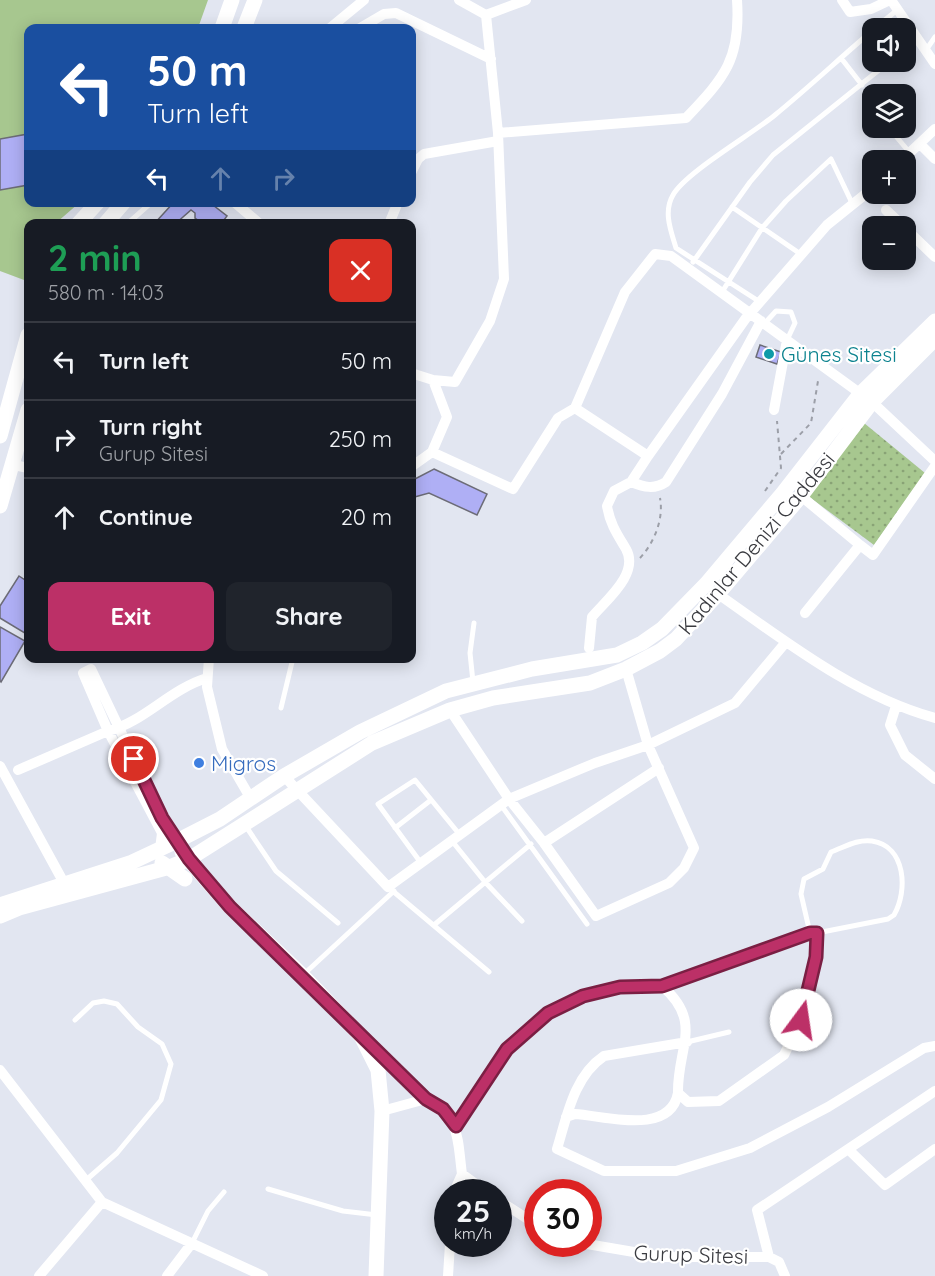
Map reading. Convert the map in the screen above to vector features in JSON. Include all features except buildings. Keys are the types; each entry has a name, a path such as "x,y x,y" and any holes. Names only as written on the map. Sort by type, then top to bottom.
{"main road":[{"path":"223,24 232,0"},
{"path":"245,24 255,0"},
{"path":"83,219 93,207"},
{"path":"866,398 935,321"},
{"path":"866,398 935,339"},
{"path":"0,436 24,349"},
{"name":"Kadınlar Denizi Caddesi","path":"137,876 189,859 296,789 372,743 450,710 493,698 590,683 644,661 676,639 718,594 801,495 866,398"},
{"name":"Kadınlar Denizi Caddesi","path":"0,905 130,863 177,841 360,732 446,691 473,682 532,669 617,656 662,629 706,584 866,398"},
{"path":"2,497 14,465 24,426"},
{"path":"177,841 189,859 230,907 303,976 360,1036 378,1070 382,1111 376,1276"},
{"path":"189,859 172,848 160,849 158,856 162,863 184,879 230,907"},
{"path":"0,916 99,885 137,876 159,875 184,879"}],"street":[{"path":"335,24 364,0"},
{"path":"459,0 486,15 526,0"},
{"path":"416,163 424,154 498,137 686,118 719,83 736,47 739,28 737,0"},
{"path":"842,0 850,12 871,9 890,0 901,18"},
{"path":"367,24 384,14 396,13 491,59"},
{"path":"416,375 433,380 455,381 490,321 504,279 498,137 486,15"},
{"path":"916,40 935,64"},
{"path":"914,150 935,129"},
{"path":"920,144 935,159"},
{"path":"590,648 592,616 614,595 627,570 627,551 616,537 607,506 614,491 631,482 725,346 761,303 827,225 862,197"},
{"path":"240,207 254,219"},
{"path":"886,210 892,216"},
{"path":"916,239 935,257"},
{"path":"432,452 513,489 558,418 575,408 625,292 655,254 671,256 691,265 722,292 866,398 935,463 873,555 801,495"},
{"path":"631,482 644,487 658,488 666,483 763,322"},
{"path":"774,410 787,340"},
{"path":"416,463 432,452 447,417 433,380"},
{"path":"575,408 648,456"},
{"path":"805,613 860,545"},
{"path":"718,594 786,642 896,706 935,718"},
{"path":"284,776 391,889 421,863 505,802 596,763 648,745 735,703 786,642"},
{"path":"208,663 207,687 222,749 251,799"},
{"path":"160,849 162,833 108,731 83,673 91,669 162,818 177,841"},
{"path":"450,710 505,802 544,843 596,916 669,883 684,868 694,848 648,745 626,669"},
{"path":"18,770 108,731 121,728 186,684 207,678"},
{"path":"896,706 890,725 905,755 935,779"},
{"path":"0,766 64,883"},
{"path":"544,843 659,768"},
{"path":"456,1126 507,1049 548,1013 583,996 620,987 662,986 814,933 816,957 801,1020 784,1055 719,1101 688,1102 678,1093"},
{"path":"566,1117 575,1114 634,1121 660,1118 676,1102 678,1074 687,1042 685,1021 676,999 662,986"},
{"path":"360,1036 426,1099 443,1109 456,1126 462,1174 460,1179"},
{"path":"687,1042 603,1056 593,1063 575,1091 557,1149 604,1171 676,1171 750,1148 828,1107 924,1048 935,1046"},
{"path":"0,1070 102,1202 261,1276"},
{"path":"769,1257 758,1210 935,1091"},
{"path":"382,1111 426,1099"},
{"path":"849,1150 885,1185 935,1149"},
{"path":"462,1174 469,1179"},
{"path":"39,1276 102,1202"},
{"path":"167,1276 192,1244"},
{"name":"Gurup Sitesi","path":"602,1248 663,1257 769,1257 779,1262 781,1275"},
{"path":"448,1276 449,1257"}],"lane":[{"path":"887,18 896,11"},
{"path":"925,52 935,37"},
{"path":"761,303 728,282 691,265 675,249 668,213 674,192 774,116 862,40"},
{"path":"691,265 773,155 862,85 841,58"},
{"path":"863,84 877,72"},
{"path":"722,292 762,228 786,201 831,159 853,205"},
{"path":"133,219 146,207"},
{"path":"732,207 802,255"},
{"path":"763,322 776,311 790,312 795,323 787,340"},
{"path":"473,682 470,653 474,623"},
{"path":"281,708 292,663"},
{"path":"421,863 378,804 415,780 431,800 485,882 522,921"},
{"path":"395,828 431,800"},
{"path":"505,802 531,844 587,924"},
{"path":"243,823 276,871 338,923"},
{"path":"859,841 873,841 890,850 899,862 903,878 894,915 888,919 814,933 801,894 804,879 823,869 831,852 859,841"},
{"path":"434,925 531,844"},
{"path":"303,976 391,889 489,972"},
{"path":"75,1020 93,1003 104,1001 117,1004 138,1027 162,1044 171,1064 161,1100 117,1153 86,1181"},
{"path":"687,1042 729,1032"},
{"path":"268,1190 343,1211 378,1215"},
{"path":"192,1244 208,1211 224,1191"}],"path":[{"path":"781,454 811,423 818,381"},
{"path":"759,499 781,468 774,410"},
{"path":"627,570 649,548 657,533 661,503 658,488"}],"green space":[{"path":"0,0 208,0 199,24 24,24 24,207 74,207 61,219 24,219 24,280 0,271"},
{"path":"864,423 925,473 874,545 808,496"}],"place":[{"name":"Günes Sitesi","path":"769,354"},
{"name":"Migros","path":"199,763"}],"route":[{"path":"134,759 162,818 189,859 230,907 426,1099 443,1109 456,1126 507,1049 548,1013 583,996 620,987 662,986 810,933 817,933 816,957 801,1020"}]}
